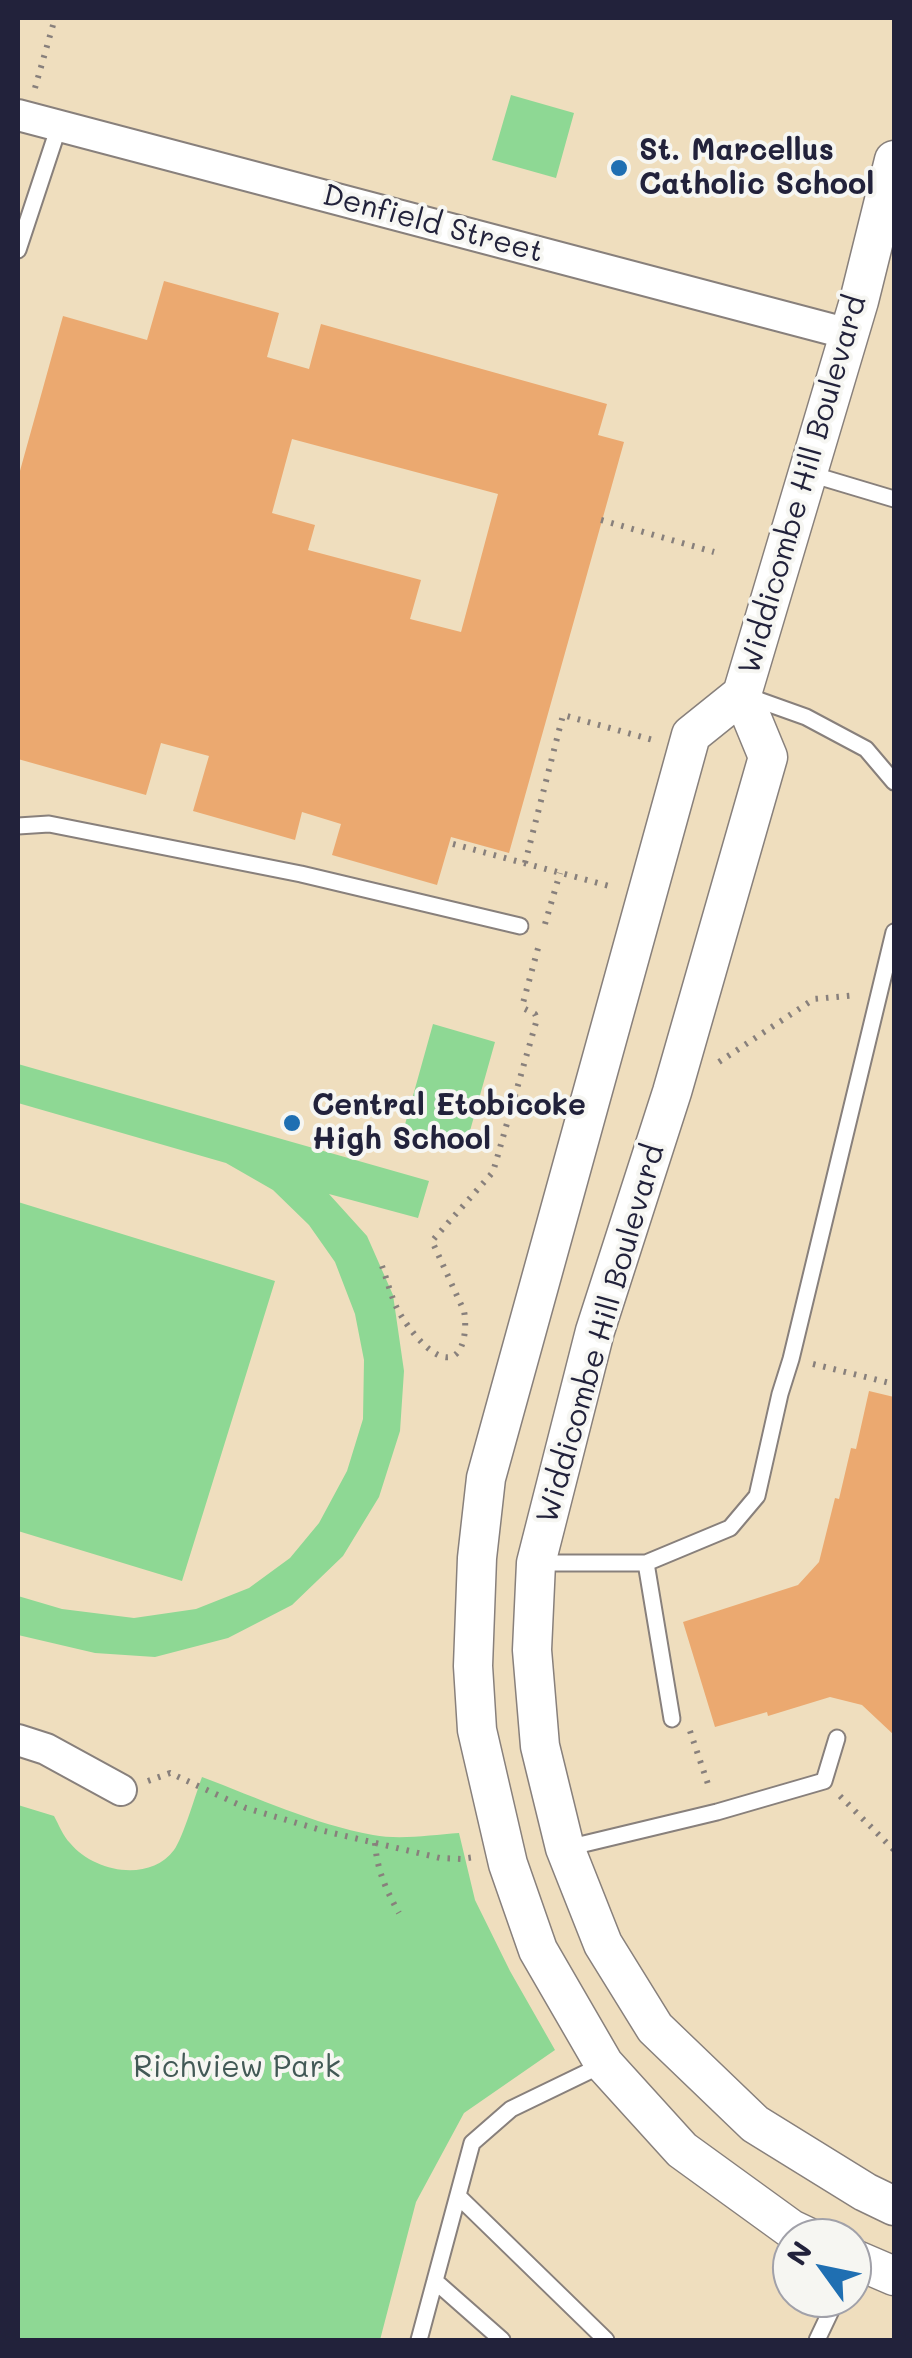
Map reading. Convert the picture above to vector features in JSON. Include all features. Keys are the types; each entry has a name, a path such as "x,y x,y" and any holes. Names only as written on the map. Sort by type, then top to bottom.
{"street":[{"name":"Denfield Street","path":"22,116 849,334"},
{"name":"Widdicombe Hill Boulevard","path":"776,2218 682,2150 604,2064 538,1950 507,1858 477,1730 473,1666 478,1558 486,1478 691,734 742,694 849,334 894,160"},
{"name":"Widdicombe Hill Boulevard","path":"742,694 768,757 672,1092 595,1331 536,1563 532,1650 540,1746 565,1848 603,1944 654,2028 755,2124 894,2206"},
{"path":"478,1558 536,1563"},
{"path":"18,1740 46,1749 121,1790"},
{"path":"507,1858 565,1848"},
{"path":"604,2064 654,2028"}],"lane":[{"path":"18,250 59,126"},
{"path":"807,473 894,499"},
{"path":"742,694 806,716 866,749 894,782"},
{"path":"18,826 49,824 282,870 520,926"},
{"path":"536,1563 646,1564 730,1528 757,1496 894,932"},
{"path":"646,1564 672,1719"},
{"path":"565,1848 824,1782 836,1738"},
{"path":"419,2340 472,2143 511,2108 604,2064"},
{"path":"458,2196 606,2340"},
{"path":"434,2282 502,2340"}],"path":[{"path":"22,116 55,18"},
{"path":"602,520 714,552"},
{"path":"525,863 563,715 653,740"},
{"path":"453,844 613,887"},
{"path":"382,1266 403,1320 429,1350 446,1357 455,1354 464,1338 464,1311 432,1241 493,1172 537,1019 523,1003 560,872"},
{"path":"672,1092 814,999 880,992"},
{"path":"791,1359 894,1384"},
{"path":"690,1729 718,1812"},
{"path":"121,1790 170,1773 246,1808 324,1831 450,1859 507,1858"},
{"path":"824,1782 894,1850"},
{"path":"376,1843 383,1883 399,1913"}],"green space":[{"path":"511,95 574,113 556,178 492,160"},
{"path":"433,1024 495,1042 466,1145 404,1128"},
{"path":"18,1064 429,1181 418,1218 329,1194 367,1236 393,1295 404,1371 400,1431 379,1497 343,1556 292,1605 228,1638 155,1657 95,1653 18,1635 18,1596 62,1609 134,1618 196,1609 249,1588 290,1558 319,1523 347,1471 363,1419 364,1360 355,1314 335,1262 309,1225 273,1190 226,1163 18,1103"},
{"path":"18,1202 275,1281 182,1581 18,1531"},
{"name":"Richview Park","path":"202,1777 286,1810 373,1835 459,1833 475,1900 555,2050 464,2113 416,2202 380,2340 18,2340 18,1805 54,1816 68,1840 93,1861 107,1867 136,1870 151,1867 174,1850"}],"building":[{"path":"164,281 279,313 267,357 309,369 321,324 607,404 598,435 624,442 509,853 451,837 437,885 332,855 341,824 302,812 295,840 193,811 209,756 161,743 146,795 18,759 18,478 63,316 147,340","holes":["292,439 498,494 461,632 410,619 421,580 308,550 315,525 272,513"]},
{"path":"869,1391 894,1397 894,1735 862,1705 830,1697 715,1727 683,1622 798,1585 819,1562 851,1448 856,1449"}],"place":[{"name":"St. Marcellus Catholic School","path":"619,168"},
{"name":"Central Etobicoke High School","path":"292,1123"}]}
